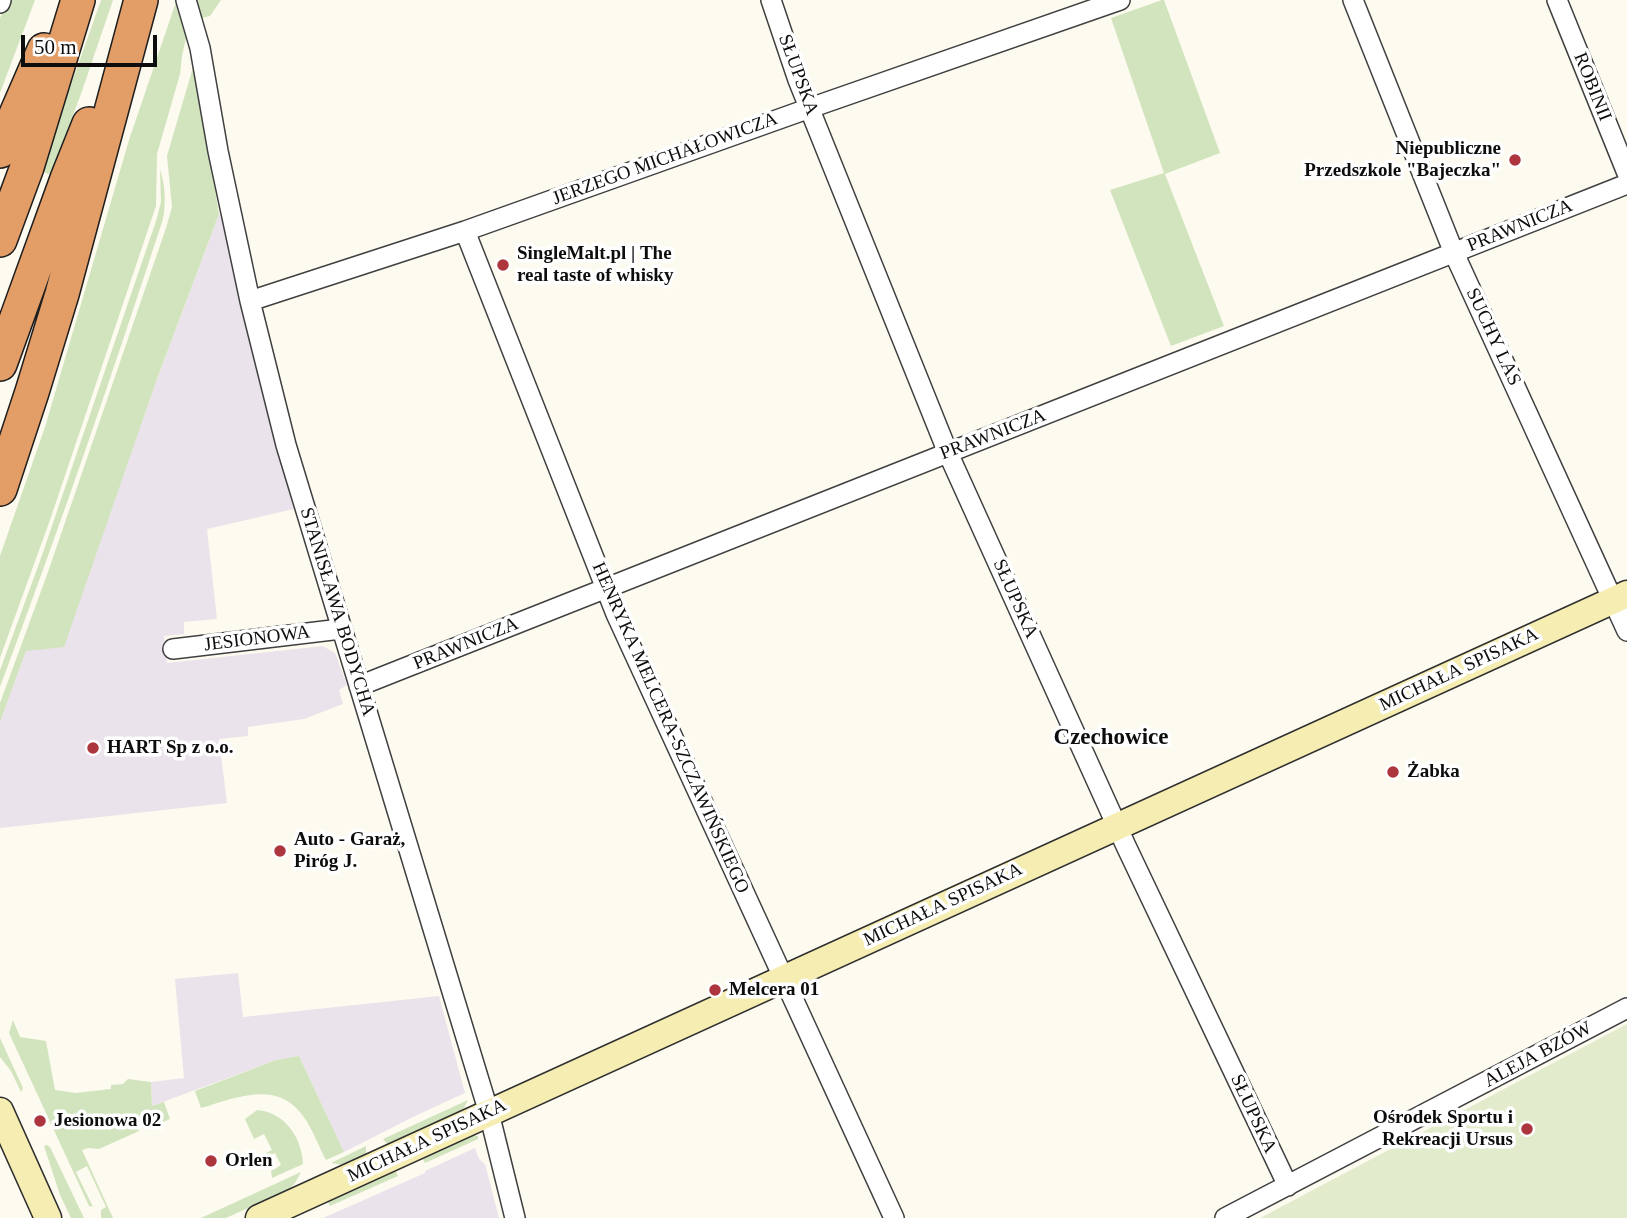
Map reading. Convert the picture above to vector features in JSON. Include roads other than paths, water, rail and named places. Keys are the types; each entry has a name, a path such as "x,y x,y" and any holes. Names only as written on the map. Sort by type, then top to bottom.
{"highway":[{"path":"0,151 66,0"},
{"path":"0,240 27,167 78,0"},
{"path":"0,364 66,179 140,0"},
{"path":"0,489 62,294 140,0"}],"street":[{"name":"STANISŁAWA BODYCHA","path":"186,0 200,48 218,151 250,301 286,445 489,1113 515,1218"},
{"name":"SŁUPSKA","path":"771,0 798,80 948,453 1117,826 1288,1186"},
{"name":"JERZEGO MICHAŁOWICZA","path":"250,301 466,231 1120,0"},
{"name":"SUCHY LAS","path":"1353,0 1454,253 1620,597 1627,631"},
{"name":"ROBINII","path":"1557,0 1627,173"},
{"name":"PRAWNICZA","path":"359,686 1627,184"},
{"name":"HENRYKA MELCERA-SZCZAWIŃSKIEGO","path":"466,231 605,588 894,1218"},
{"name":"MICHAŁA SPISAKA","path":"259,1218 1620,597"},
{"name":"JESIONOWA","path":"173,649 341,629"},
{"name":"ALEJA BZÓW","path":"1225,1218 1627,1008"},
{"path":"0,1111 48,1218"}],"place":[{"name":"Niepubliczne Przedszkole \"Bajeczka\"","path":"1515,160"},
{"name":"SingleMalt.pl | The real taste of whisky","path":"503,265"},
{"name":"HART Sp z o.o.","path":"93,748"},
{"name":"Żabka","path":"1393,772"},
{"name":"Auto - Garaż, Piróg J.","path":"280,851"},
{"name":"Melcera 01","path":"715,990"},
{"name":"Jesionowa 02","path":"40,1121"},
{"name":"Ośrodek Sportu i Rekreacji Ursus","path":"1527,1129"},
{"name":"Orlen","path":"211,1161"}],"district":[{"name":"Czechowice","path":"1111,738"}]}
